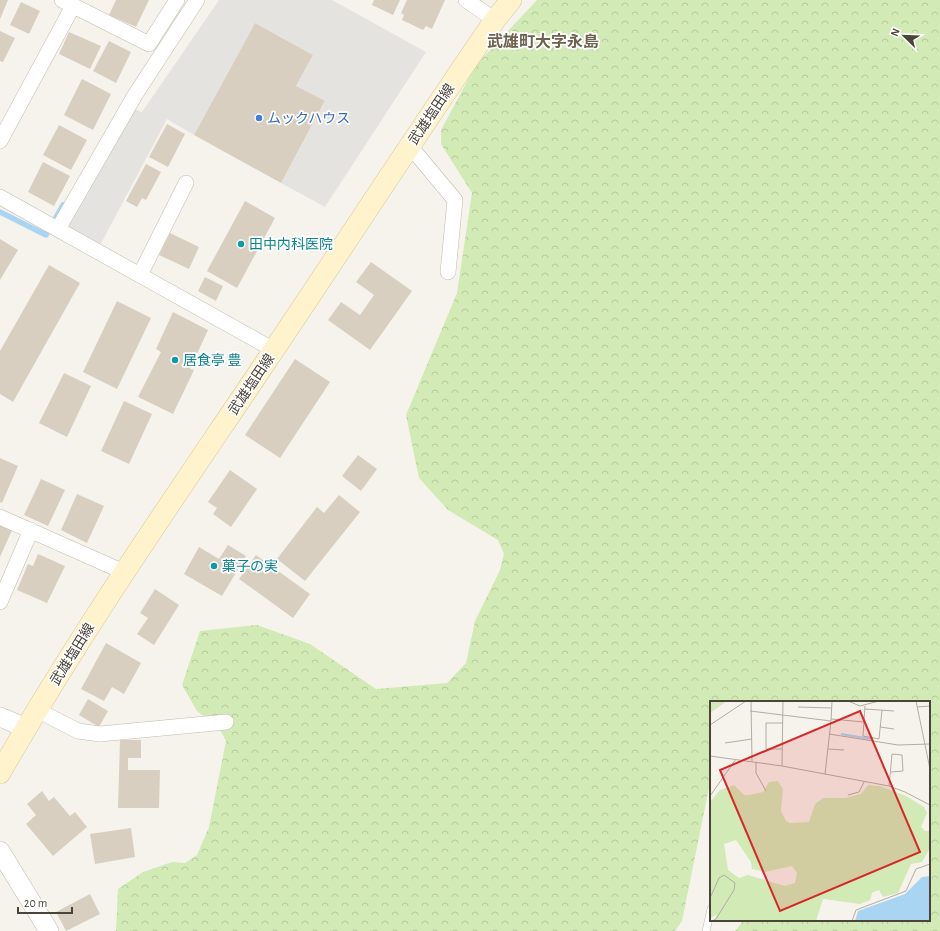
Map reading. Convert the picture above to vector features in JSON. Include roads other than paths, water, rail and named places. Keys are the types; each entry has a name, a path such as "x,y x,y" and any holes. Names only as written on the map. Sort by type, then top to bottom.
{"main road":[{"name":"武雄塩田線","path":"0,773 37,710 124,572 274,350 409,146 511,0"}],"street":[{"path":"0,141 68,3 149,44 177,0"},
{"path":"58,230 135,95 197,0"},
{"path":"466,0 496,20"},
{"path":"409,146 455,200 448,272"},
{"path":"140,275 186,184"},
{"path":"0,197 274,350"},
{"path":"0,517 124,572"},
{"path":"0,602 31,530"},
{"path":"37,710 78,731 100,734 226,722"},
{"path":"0,717 26,728"},
{"path":"0,851 49,931"}],"lane":[{"path":"706,931 710,913"}],"waterway":[{"path":"0,212 46,235 63,205"}],"place":[{"name":"ムックハウス","path":"259,118"},
{"name":"田中内科医院","path":"241,244"},
{"name":"居食亭 豊","path":"175,360"},
{"name":"菓子の実","path":"214,566"}],"district":[{"name":"武雄町大字永島","path":"543,41"}]}
